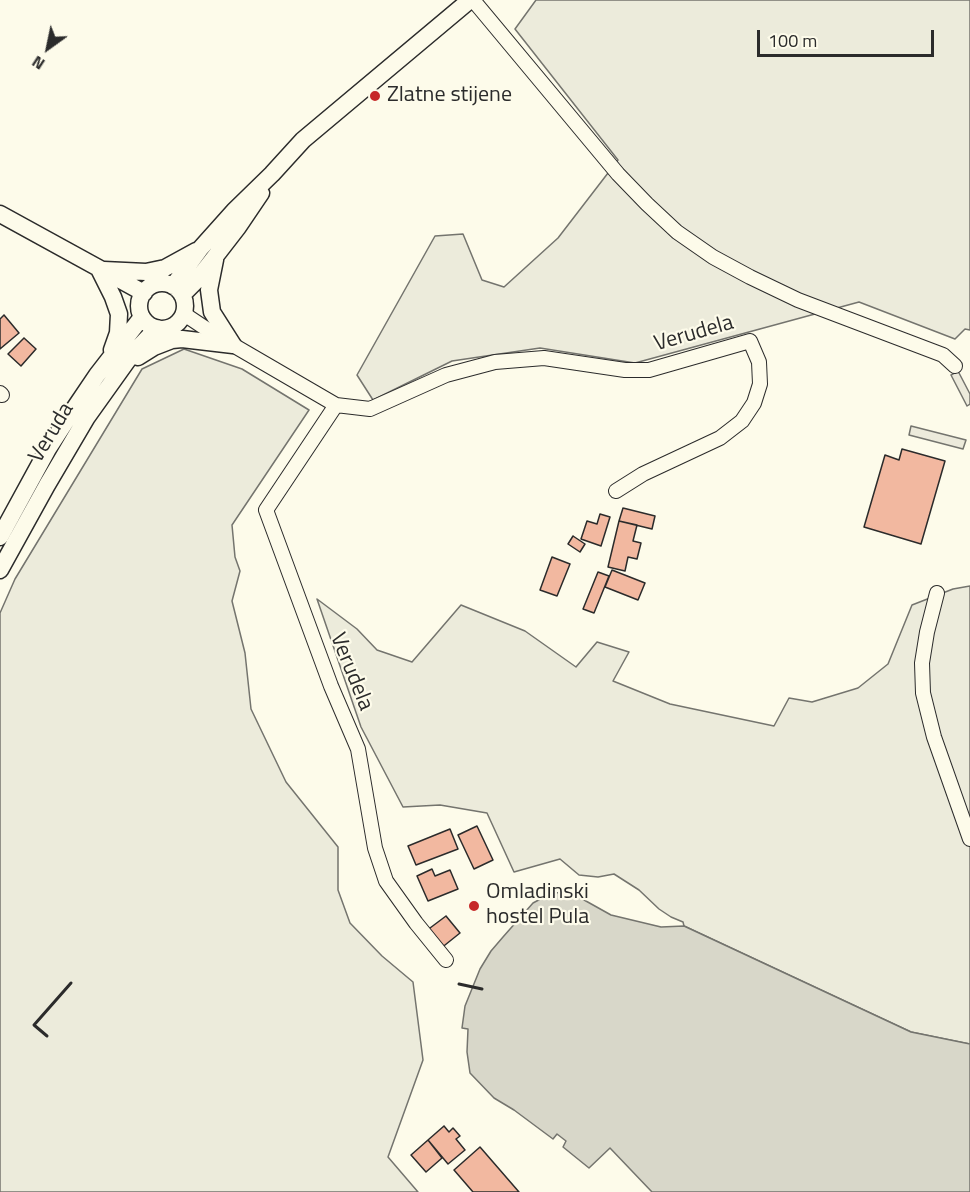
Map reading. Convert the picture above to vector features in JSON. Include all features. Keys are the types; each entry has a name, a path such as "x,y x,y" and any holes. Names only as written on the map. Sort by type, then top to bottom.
{"main road":[{"path":"177,290 200,249 303,140 472,0"},
{"path":"177,290 216,255 244,219 272,174"},
{"path":"0,214 144,293"},
{"path":"99,269 146,272 165,268 200,249"},
{"path":"216,255 209,290 212,312 233,345"},
{"path":"99,269 119,314 117,333 109,359"},
{"path":"160,284 177,290 185,308 181,320 170,328 151,326 142,317 140,305 144,293 153,285 160,284"},
{"name":"Veruda","path":"0,537 48,449 81,398 142,317"},
{"name":"Veruda","path":"0,570 87,417 132,354 157,328"},
{"path":"116,375 154,346 172,340 182,339 233,345"}],"street":[{"path":"472,0 618,174 677,232 713,257 750,278 798,300 943,355 955,366"},
{"name":"Verudela","path":"184,314 336,405 370,409 446,375 495,363 544,358 625,370 649,370 750,341 759,362 760,384 754,403 742,421 720,438 643,474 616,491"},
{"name":"Verudela","path":"336,405 266,510 331,686 358,748 375,848 386,881 446,960"},
{"path":"937,593 922,663 923,693 934,737 970,839"}],"shaded area":[{"path":"536,0 970,0 970,330 965,329 955,339 859,302 635,363 540,348 452,361 373,400 357,375 435,236 463,234 482,280 504,287 558,238 618,160 515,29"},
{"path":"184,349 242,369 309,410 232,525 235,557 240,571 232,601 245,653 251,709 286,782 338,847 338,890 350,923 382,956 413,982 423,1060 388,1157 418,1192 0,1192 0,613 15,579 142,369"},
{"path":"958,371 970,394 970,404 967,406 951,375"},
{"path":"911,426 966,440 963,449 909,435"},
{"path":"970,586 970,1044 911,1032 684,926 683,922 659,909 639,890 614,874 598,877 579,875 560,859 514,872 487,813 440,805 403,807 361,727 317,599 357,629 377,650 412,662 461,605 525,631 576,667 597,642 629,652 613,681 670,704 774,726 789,698 812,702 858,688 888,664 912,605 953,589"},
{"path":"568,891 611,915 661,927 684,926 911,1032 970,1044 970,1192 652,1192 610,1148 589,1168 563,1147 566,1141 557,1134 553,1139 494,1098 470,1073 467,1052 468,1029 462,1028 465,1006 480,969 491,951 533,903 550,894"}],"building":[{"path":"4,315 19,333 0,349 0,319"},
{"path":"24,338 36,349 21,366 8,354"},
{"path":"902,449 945,461 921,544 864,527 885,455 899,460"},
{"path":"623,508 655,516 652,529 619,521"},
{"path":"600,514 610,517 601,546 581,539 587,521 597,524"},
{"path":"619,521 637,525 633,541 641,543 637,559 628,557 625,571 608,567"},
{"path":"573,536 585,544 580,552 568,544"},
{"path":"552,557 570,564 557,596 540,590"},
{"path":"612,570 645,583 638,600 605,587"},
{"path":"598,572 609,576 594,613 583,609"},
{"path":"477,826 493,860 474,869 458,835"},
{"path":"450,829 458,849 416,865 408,846"},
{"path":"432,869 435,876 450,870 458,889 428,901 417,876"},
{"path":"446,916 460,933 440,949 426,931"},
{"path":"444,1126 449,1132 453,1128 460,1136 456,1139 465,1150 448,1164 428,1140"},
{"path":"428,1140 442,1158 426,1172 411,1155"},
{"path":"480,1147 519,1192 473,1192 454,1170"}],"wall":[{"path":"47,1036 34,1025 71,983"},
{"path":"459,984 482,989"}],"place":[{"name":"Zlatne stijene","path":"375,96"},
{"name":"Omladinski hostel Pula","path":"474,906"}]}
